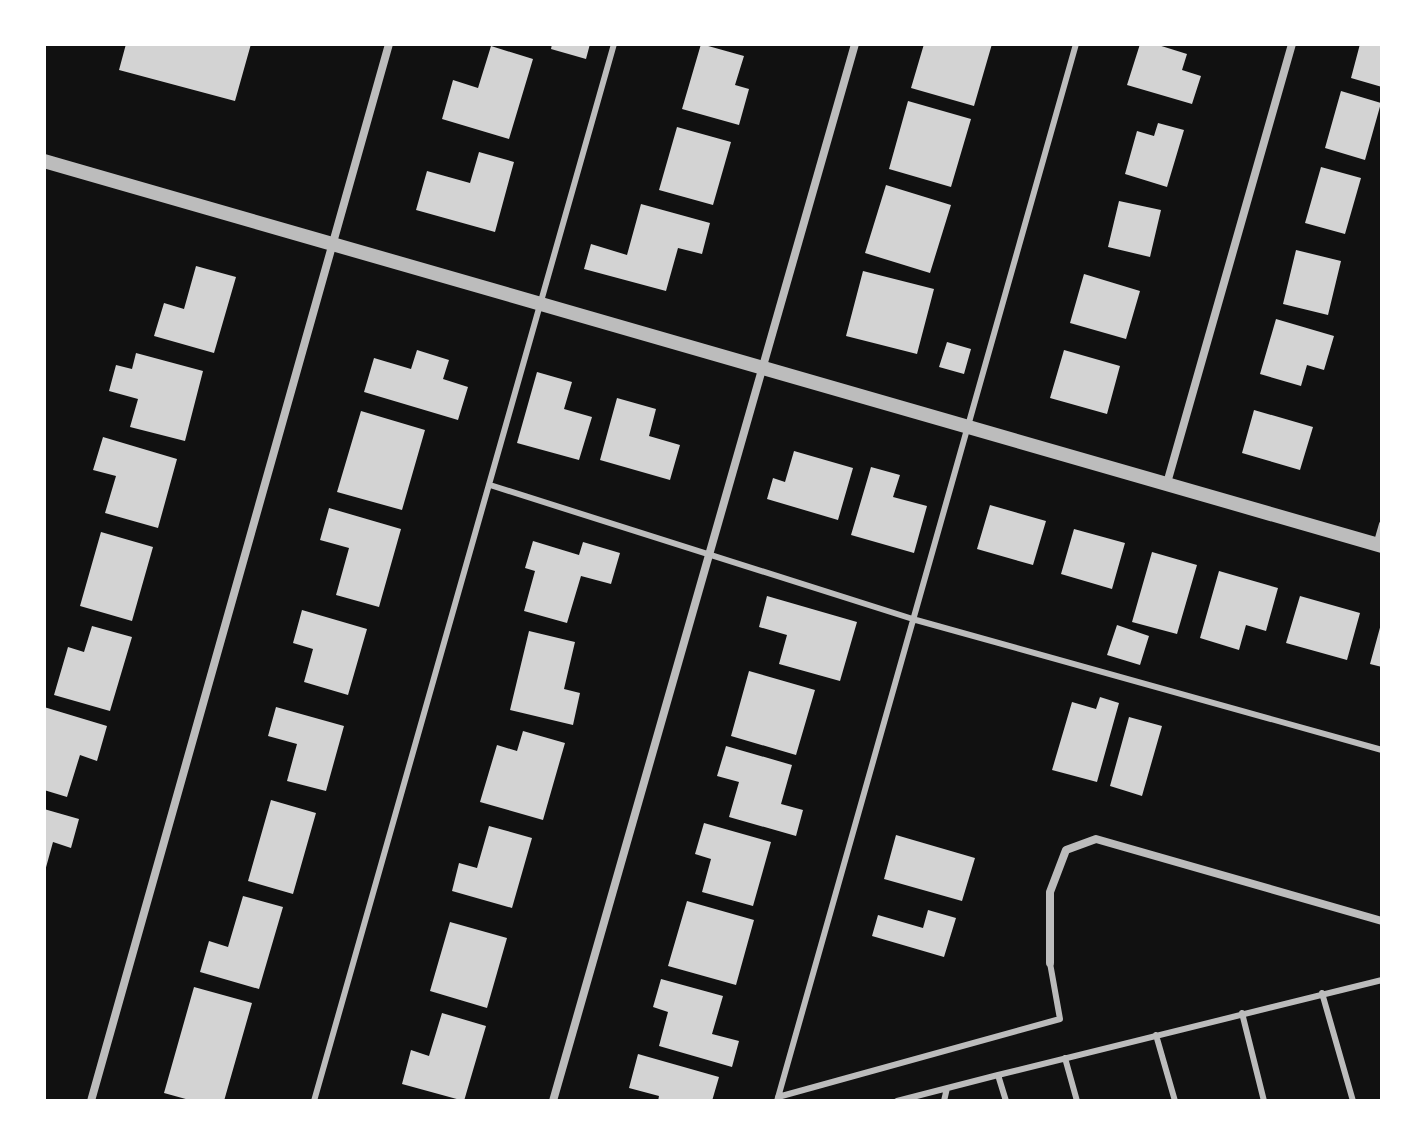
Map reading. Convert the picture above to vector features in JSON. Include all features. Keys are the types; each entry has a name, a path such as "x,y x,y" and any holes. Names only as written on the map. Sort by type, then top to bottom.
{"street":[{"path":"91,1101 389,44"},
{"path":"553,1101 855,44"},
{"path":"1167,483 1292,44"},
{"path":"44,161 1379,545"},
{"path":"1050,963 1050,892 1066,850 1096,839 1382,921"}],"lane":[{"path":"314,1101 614,44"},
{"path":"777,1099 916,620 967,426 1076,44"},
{"path":"490,485 710,552 916,620 1382,750"},
{"path":"1379,545 1382,524"},
{"path":"777,1099 1060,1019 1050,963"},
{"path":"897,1101 1382,980"},
{"path":"1322,993 1353,1101"},
{"path":"1242,1013 1264,1101"},
{"path":"1156,1035 1175,1101"},
{"path":"1065,1058 1077,1101"},
{"path":"998,1075 1006,1101"},
{"path":"944,1101 947,1088"}],"building":[{"path":"126,44 251,44 235,101 119,70"},
{"path":"552,44 590,44 586,59 551,49"},
{"path":"701,44 744,56 735,85 749,89 739,125 682,109"},
{"path":"924,44 992,44 974,106 911,88"},
{"path":"1140,44 1155,44 1187,54 1182,70 1201,76 1192,104 1127,85"},
{"path":"1360,44 1382,44 1382,87 1351,78"},
{"path":"491,46 533,59 509,139 442,119 453,80 478,88"},
{"path":"1341,91 1381,103 1365,160 1325,148"},
{"path":"908,101 971,119 951,187 889,169"},
{"path":"1158,123 1184,130 1167,187 1125,174 1137,131 1154,136"},
{"path":"677,127 731,142 713,205 659,190"},
{"path":"479,152 514,162 495,232 416,210 427,171 470,183"},
{"path":"1321,167 1361,178 1345,234 1305,223"},
{"path":"886,185 951,205 930,273 865,253"},
{"path":"1119,201 1161,210 1150,257 1108,247"},
{"path":"641,204 710,223 702,254 678,248 666,291 584,269 591,244 627,255"},
{"path":"1296,250 1341,261 1328,315 1283,304"},
{"path":"196,266 236,277 214,353 154,336 164,303 184,309"},
{"path":"863,271 934,289 917,354 846,336"},
{"path":"1084,274 1140,291 1126,339 1070,323"},
{"path":"1276,319 1334,336 1324,370 1307,365 1301,386 1260,374"},
{"path":"947,342 971,349 964,374 939,367"},
{"path":"417,350 449,360 443,379 468,387 458,420 364,392 374,358 411,369"},
{"path":"1064,350 1120,366 1107,414 1050,398"},
{"path":"136,353 203,371 185,441 130,427 138,399 109,391 116,365 132,369"},
{"path":"537,372 572,382 564,409 592,417 579,460 517,443"},
{"path":"617,398 656,409 649,436 680,445 670,480 600,460"},
{"path":"1254,410 1313,427 1300,470 1242,453"},
{"path":"361,411 425,430 402,510 337,492"},
{"path":"103,437 177,459 158,528 105,513 116,476 93,470"},
{"path":"794,451 853,468 838,520 767,499 773,478 785,482"},
{"path":"871,467 900,475 893,497 927,506 914,553 851,535"},
{"path":"990,505 1046,521 1033,565 977,549"},
{"path":"329,508 401,529 379,607 336,595 349,548 320,540"},
{"path":"1074,529 1125,543 1112,589 1061,574"},
{"path":"101,532 153,547 132,621 80,606"},
{"path":"533,541 579,555 583,542 620,553 611,584 581,576 567,623 524,611 535,571 525,568"},
{"path":"1152,552 1197,565 1177,634 1132,622"},
{"path":"1219,571 1278,588 1266,631 1246,625 1239,650 1200,638"},
{"path":"767,596 857,622 840,681 779,664 787,635 759,627"},
{"path":"1300,596 1360,613 1347,660 1286,643"},
{"path":"302,610 367,629 348,695 304,682 313,649 293,643"},
{"path":"1117,625 1149,636 1140,665 1107,655"},
{"path":"1382,625 1382,667 1370,664"},
{"path":"92,626 132,637 110,711 54,695 68,647 84,652"},
{"path":"529,631 575,642 564,689 580,693 573,725 510,710"},
{"path":"749,671 815,690 796,755 731,736"},
{"path":"1100,697 1119,703 1097,782 1052,770 1072,702 1096,709"},
{"path":"44,707 107,726 97,761 80,755 67,797 44,790"},
{"path":"276,707 344,726 326,791 287,781 297,744 268,736"},
{"path":"1129,717 1162,726 1142,796 1110,786"},
{"path":"523,731 565,743 543,820 480,802 497,745 517,751"},
{"path":"726,746 792,765 781,804 803,810 796,836 729,817 739,782 717,776"},
{"path":"271,800 316,813 293,894 248,881"},
{"path":"44,809 79,819 71,848 53,842 45,871"},
{"path":"704,823 771,842 753,906 702,892 711,859 695,854"},
{"path":"489,826 532,838 512,908 452,891 459,863 477,868"},
{"path":"896,835 975,858 962,901 884,879"},
{"path":"243,896 283,907 259,989 200,972 209,941 228,947"},
{"path":"687,901 754,920 736,985 668,966"},
{"path":"928,910 956,918 944,957 872,936 878,915 923,928"},
{"path":"450,922 507,938 487,1008 430,991"},
{"path":"661,979 723,996 712,1034 739,1041 732,1067 659,1046 668,1012 653,1007"},
{"path":"194,987 252,1003 224,1101 193,1101 164,1093"},
{"path":"442,1013 486,1026 464,1101 402,1084 411,1050 429,1056"},
{"path":"638,1054 719,1077 712,1101 658,1101 659,1096 629,1088"}]}
